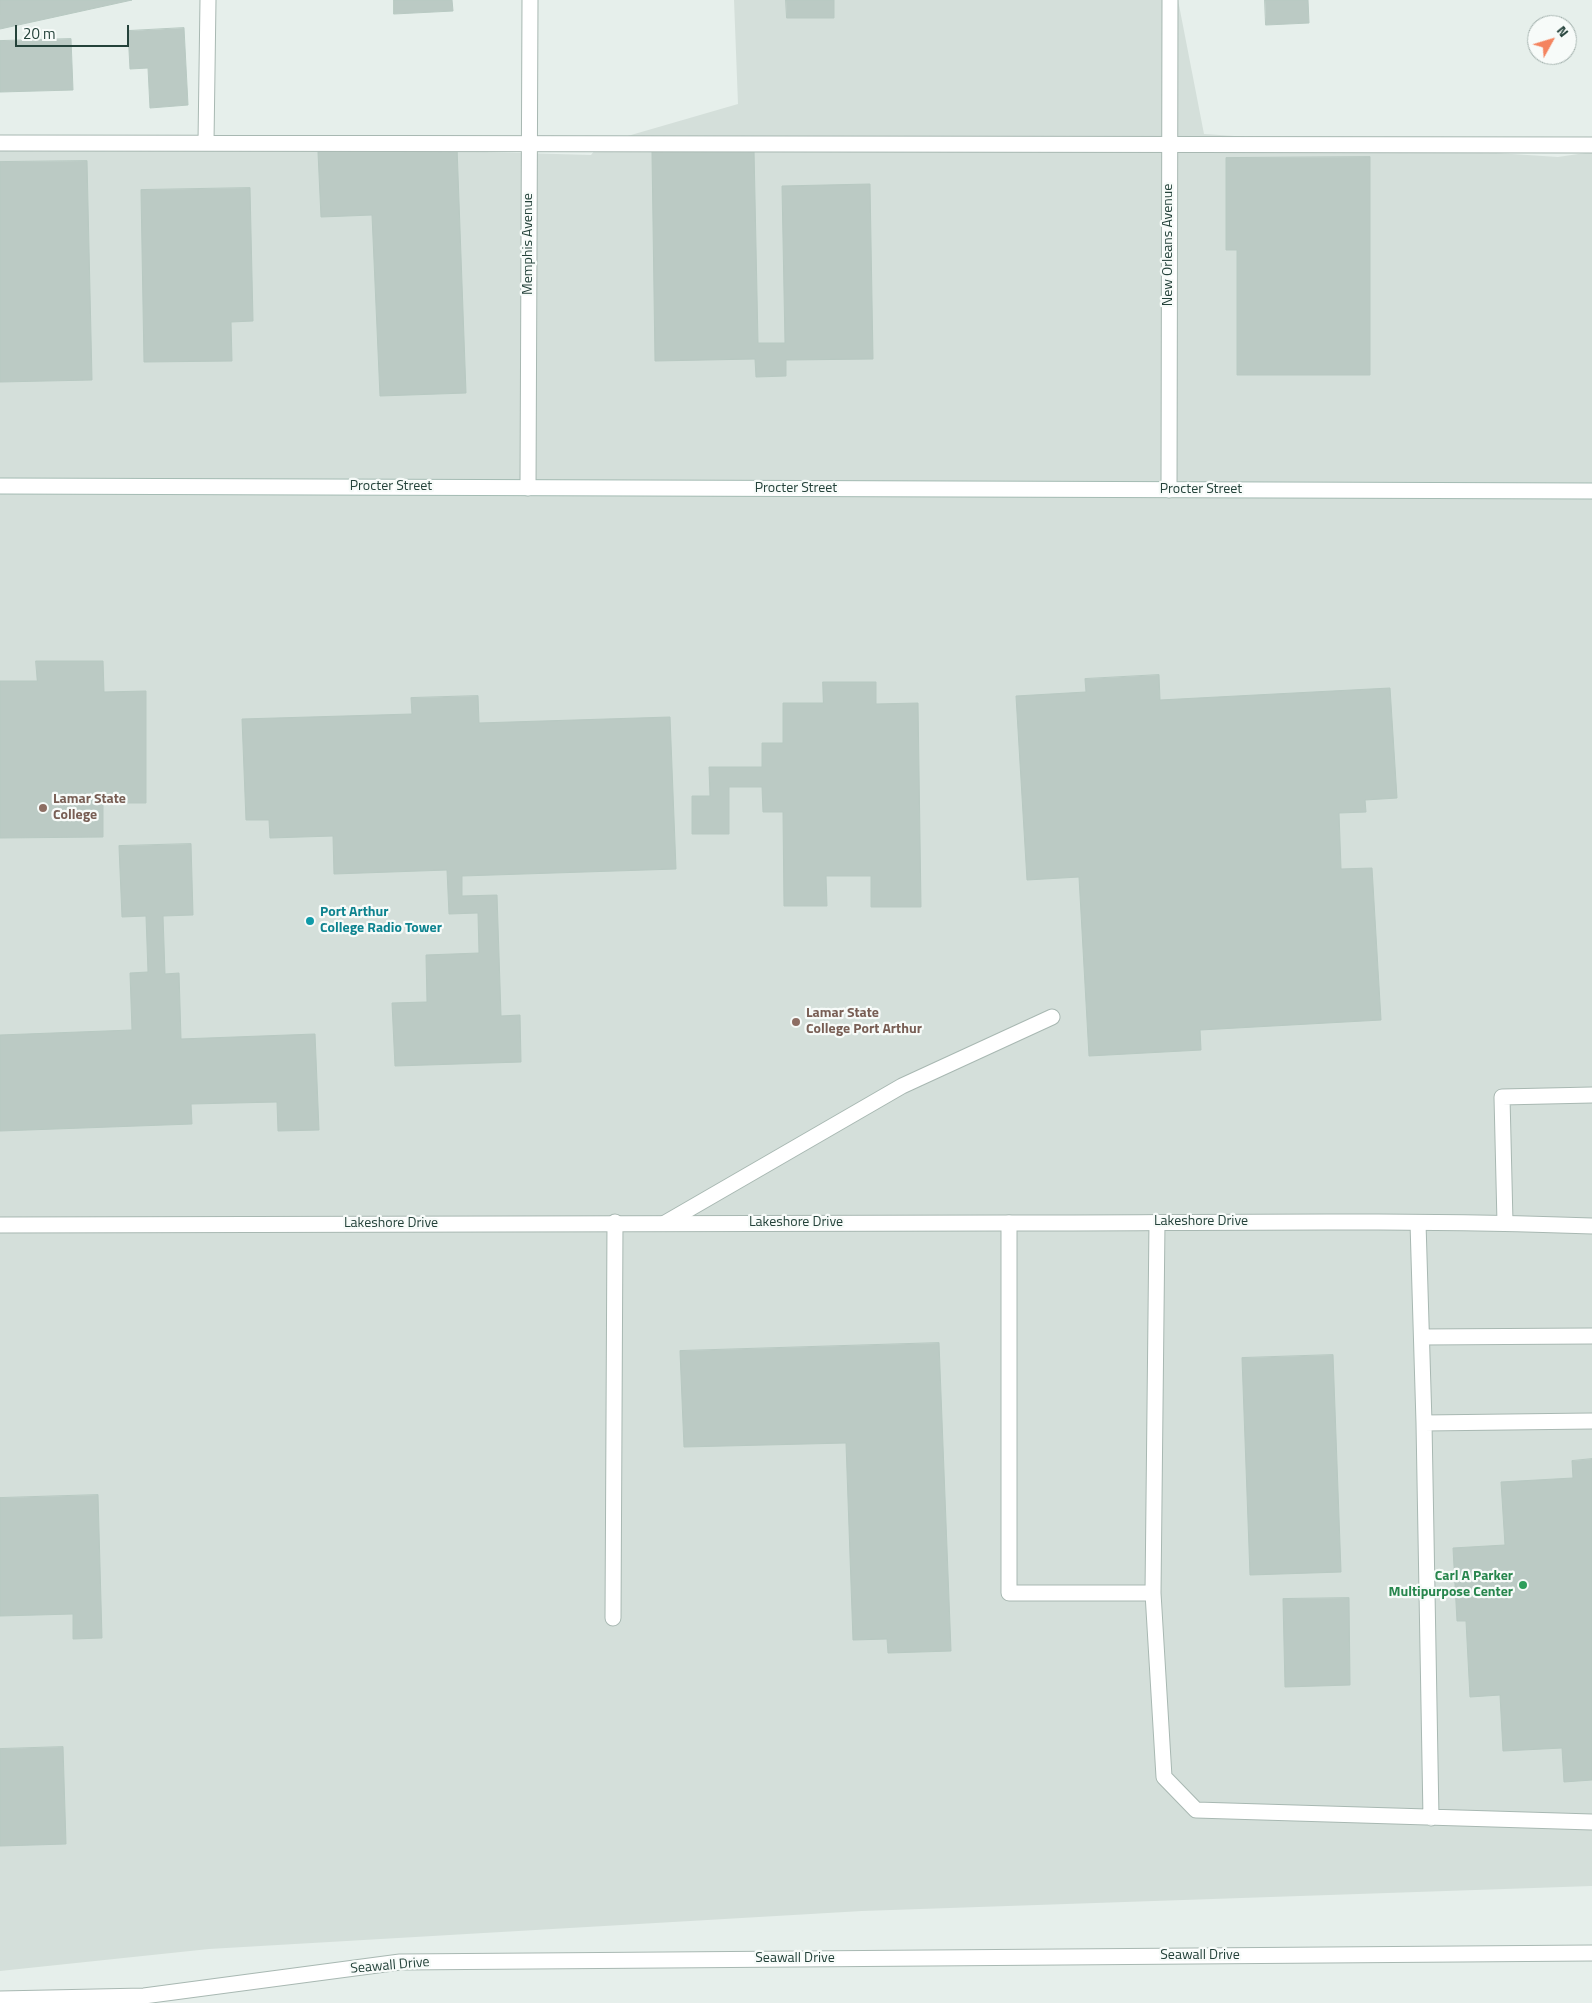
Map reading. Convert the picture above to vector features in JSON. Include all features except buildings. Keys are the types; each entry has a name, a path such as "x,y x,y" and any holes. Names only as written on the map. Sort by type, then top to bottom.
{"street":[{"path":"206,142 208,0"},
{"name":"Memphis Avenue","path":"528,488 530,0"},
{"name":"New Orleans Avenue","path":"1169,490 1170,0"},
{"path":"0,143 1592,145"},
{"name":"Procter Street","path":"0,486 1592,491"},
{"path":"665,1223 902,1086 1052,1017"},
{"path":"1505,1223 1502,1097 1592,1095"},
{"path":"613,1618 614,1222"},
{"path":"1157,1222 1154,1593 1164,1777 1196,1810 1592,1822"},
{"name":"Lakeshore Drive","path":"0,1225 1157,1222 1505,1223 1592,1226"},
{"path":"1009,1223 1009,1593 1154,1593"},
{"path":"1418,1223 1424,1423 1431,1818"},
{"path":"1422,1337 1592,1336"},
{"path":"1424,1423 1592,1422"},
{"name":"Seawall Drive","path":"0,1999 144,1996 400,1962 1592,1953"}],"shaded area":[{"name":"Lamar State College Port Arthur","path":"734,0 1178,0 1204,134 1558,157 1592,152 1592,1886 862,1911 209,1949 0,1971 0,143 132,142 591,155 600,144 738,104"}],"place":[{"name":"Lamar State College","path":"43,808"},
{"name":"Port Arthur College Radio Tower","path":"310,921"},
{"name":"Lamar State College Port Arthur","path":"796,1022"},
{"name":"Carl A Parker Multipurpose Center","path":"1523,1585"}]}
